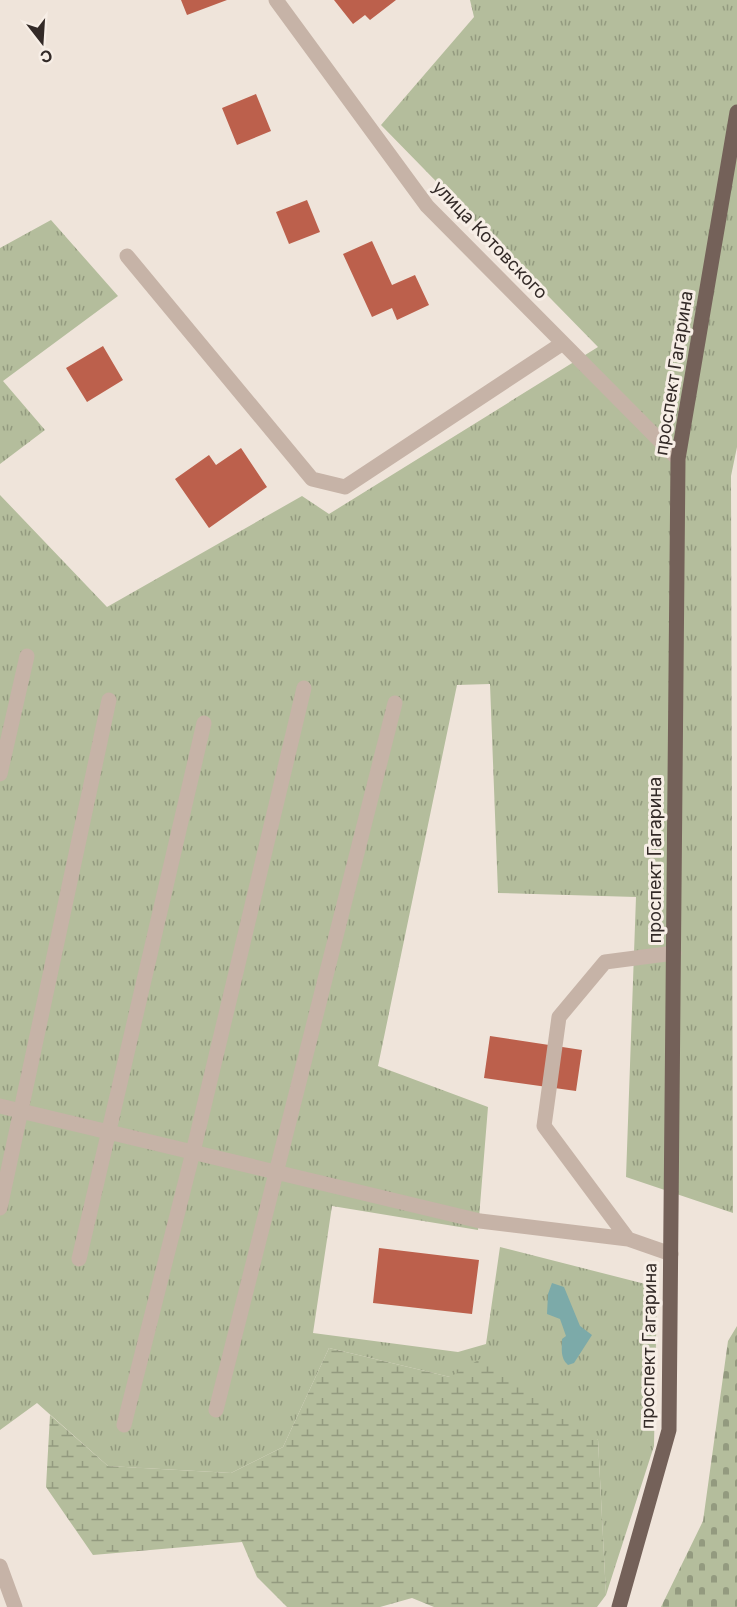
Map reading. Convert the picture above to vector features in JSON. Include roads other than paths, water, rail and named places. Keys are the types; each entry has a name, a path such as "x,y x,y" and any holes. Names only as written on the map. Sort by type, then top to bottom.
{"main road":[{"name":"проспект Гагарина","path":"619,1607 669,1430 678,459 737,112"}],"street":[{"name":"улица Котовского","path":"276,0 427,206 678,459"},
{"path":"128,256 312,479 345,487 563,344"},
{"path":"0,774 27,656"},
{"path":"124,1425 193,1152 304,688"},
{"path":"0,1208 109,700"},
{"path":"216,1410 395,703"},
{"path":"79,1259 204,723"},
{"path":"628,1239 544,1126 559,1017 605,962 674,953"},
{"path":"0,1106 480,1221 628,1239 671,1254"},
{"path":"0,1566 15,1607"}],"water":[{"path":"552,1283 564,1287 580,1326 592,1335 574,1363 568,1365 562,1353 562,1339 566,1336 560,1319 547,1314 548,1294"}]}
